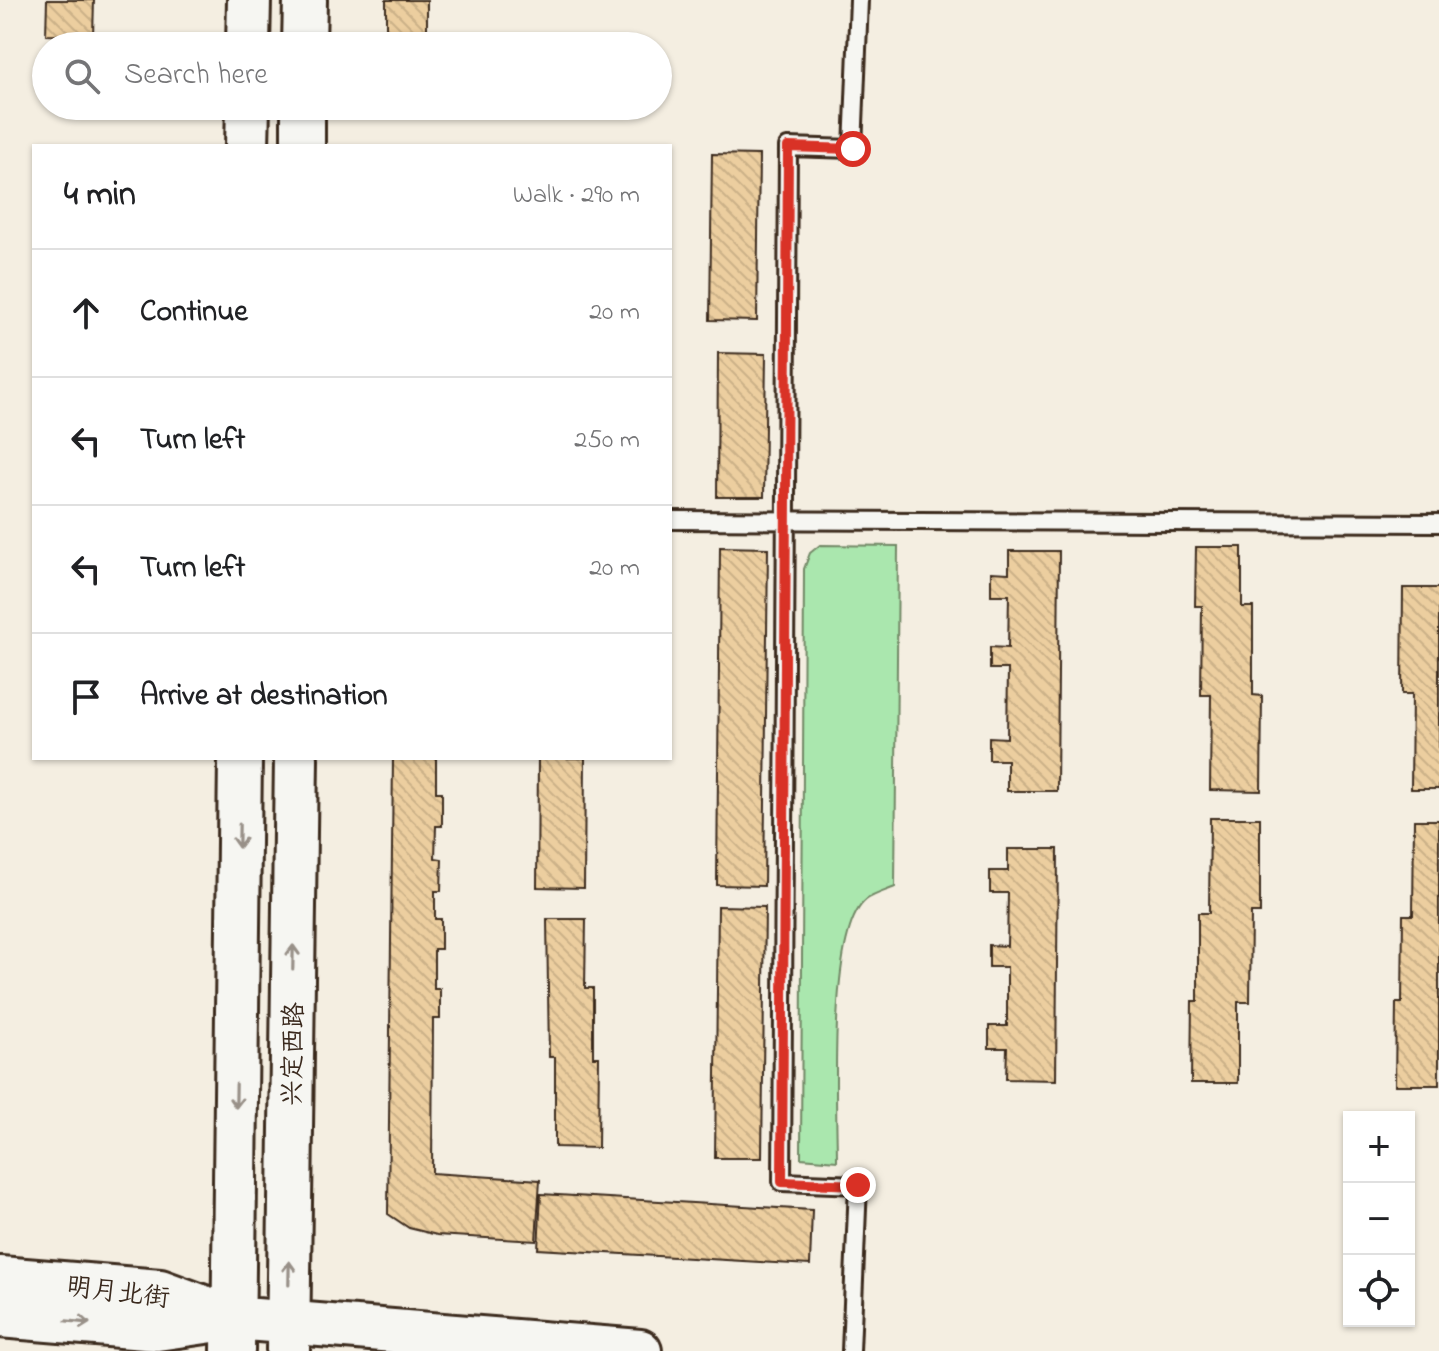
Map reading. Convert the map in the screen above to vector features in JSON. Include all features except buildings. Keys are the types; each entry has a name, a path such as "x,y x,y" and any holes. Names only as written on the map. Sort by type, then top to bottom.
{"main road":[{"path":"248,32 249,0"},
{"path":"304,32 305,0"},
{"path":"247,144 248,120"},
{"path":"303,120 303,144"},
{"path":"233,1334 240,760"},
{"name":"兴定西路","path":"288,1337 296,760"},
{"name":"明月北街","path":"0,1278 160,1291 233,1334"},
{"name":"明月北街","path":"0,1316 233,1334 640,1351"}],"lane":[{"path":"851,1351 858,1185 782,1182 785,521 788,147 853,149 859,0"},
{"path":"672,520 1439,523"}],"green space":[{"path":"820,545 898,546 895,887 866,900 854,918 845,947 837,1023 837,1161 801,1158 804,569 810,553"}],"route":[{"path":"853,149 788,147 782,1182 858,1185"}]}
